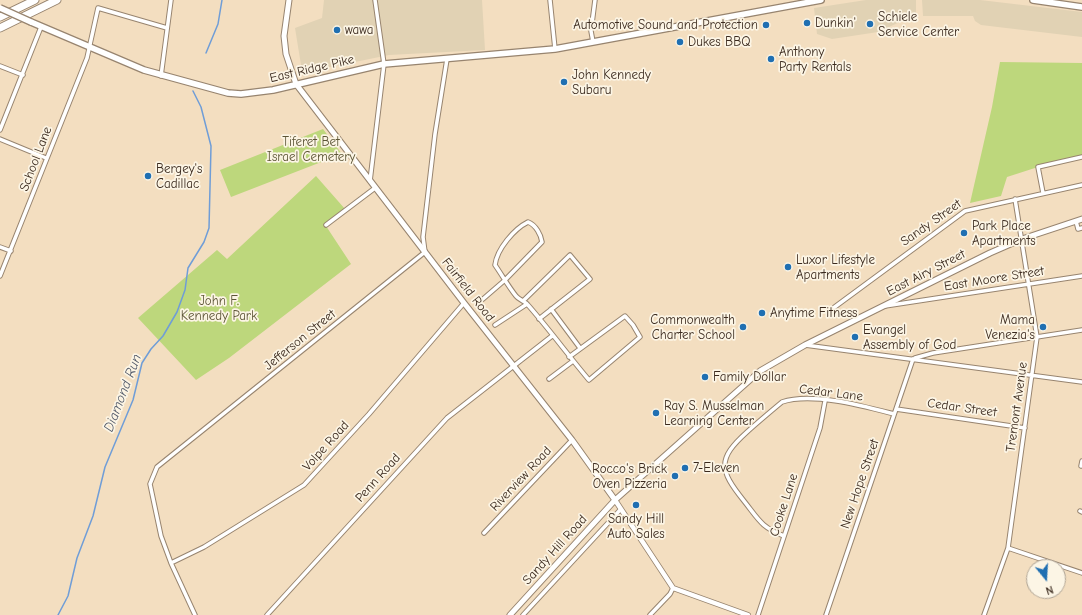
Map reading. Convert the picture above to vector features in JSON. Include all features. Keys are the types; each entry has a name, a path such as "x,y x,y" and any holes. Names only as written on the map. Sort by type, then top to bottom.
{"highway":[{"path":"0,17 35,0"},
{"path":"0,28 57,0"}],"main road":[{"name":"Fairfield Road","path":"289,0 284,36 286,54 296,84 464,303 572,440 615,500"},
{"name":"East Ridge Pike","path":"0,8 90,49 161,76 228,93 241,94 273,90 384,64 555,49 821,0"},
{"path":"1033,0 1082,7"},
{"name":"East Airy Street","path":"805,346 960,267 1022,239 1079,220"},
{"path":"615,500 750,378 770,364 805,346"},
{"name":"Sandy Hill Road","path":"512,615 615,500"}],"street":[{"path":"161,76 171,0"},
{"path":"370,181 384,64 375,0"},
{"path":"550,0 555,49"},
{"path":"593,42 592,17 595,0"},
{"name":"School Lane","path":"0,276 90,49 98,8 167,28"},
{"path":"0,130 41,27"},
{"path":"425,252 423,237 432,157 447,58"},
{"path":"0,66 22,75"},
{"path":"0,139 46,158"},
{"path":"1043,193 1038,167 1082,157"},
{"name":"Sandy Street","path":"832,309 965,211 1082,185"},
{"path":"326,226 375,188"},
{"name":"Tremont Avenue","path":"984,615 1008,548 1037,337 1015,199"},
{"path":"1079,220 1078,229 1082,228"},
{"path":"483,299 505,280 542,242 541,237 532,224 528,222 522,225 500,249 495,265 505,280 517,298 527,304 569,357 589,380 640,337 633,325 625,316 569,357"},
{"path":"0,246 11,251"},
{"name":"Jefferson Street","path":"195,615 170,563 161,536 150,484 157,468 425,252"},
{"path":"523,301 570,256 590,278 539,319"},
{"name":"East Moore Street","path":"885,306 1082,276"},
{"name":"Volpe Road","path":"170,563 204,547 304,485 369,414 464,303"},
{"path":"495,325 527,304"},
{"path":"551,309 580,348"},
{"path":"913,359 933,353 1082,330"},
{"name":"Penn Road","path":"267,615 447,418 552,336"},
{"path":"805,346 1082,382"},
{"name":"New Hope Street","path":"826,615 913,359"},
{"path":"550,378 573,361"},
{"name":"Cedar Lane","path":"784,536 765,528 731,485 727,475 726,457 733,444 782,402 791,399 805,398 864,406 894,414"},
{"name":"Cooke Lane","path":"758,615 820,428 825,401"},
{"name":"Cedar Street","path":"896,409 1025,428"},
{"name":"Riverview Road","path":"484,533 572,440"},
{"path":"1081,466 1082,461"},
{"name":"Fairfield Road","path":"615,500 620,510 673,588"},
{"path":"523,615 620,510"},
{"path":"1008,548 1082,573"},
{"path":"650,615 670,594 673,588 748,615"}],"shaded area":[{"path":"324,0 482,0 485,50 389,55 311,71 301,65 295,28 322,18"},
{"path":"866,0 916,0 916,16 878,32 832,39 817,34 814,8"},
{"path":"922,0 980,0 1082,12 1082,37 981,25 975,21 973,16 923,16"}],"green space":[{"path":"1000,62 1082,63 1082,157 1038,167 1007,177 1001,196 970,203 992,107"},
{"name":"Tiferet Bet Israel Cemetery","path":"323,129 342,154 231,197 220,170"},
{"name":"John F. Kennedy Park","path":"316,176 345,209 326,226 351,264 229,358 196,380 138,318 217,250 227,259"}],"waterway":[{"name":"Diamond Run","path":"206,53 218,24 222,0"},
{"name":"Diamond Run","path":"58,615 68,596 77,558 93,516 105,467 133,400 142,363 151,349 163,336 177,312 185,290 188,268 204,242 209,228 211,146 201,107 193,91"}],"place":[{"name":"Dunkin'","path":"807,23"},
{"name":"Schiele Service Center","path":"870,24"},
{"name":"Automotive Sound and Protection","path":"766,25"},
{"name":"wawa","path":"337,30"},
{"name":"Dukes BBQ","path":"680,42"},
{"name":"Anthony Party Rentals","path":"771,59"},
{"name":"John Kennedy Subaru","path":"564,82"},
{"name":"Bergey's Cadillac","path":"148,176"},
{"name":"Park Place Apartments","path":"964,233"},
{"name":"Luxor Lifestyle Apartments","path":"788,267"},
{"name":"Anytime Fitness","path":"762,313"},
{"name":"Commonwealth Charter School","path":"743,327"},
{"name":"Mama Venezia's","path":"1043,327"},
{"name":"Evangel Assembly of God","path":"855,337"},
{"name":"Family Dollar","path":"705,377"},
{"name":"Ray S. Musselman Learning Center","path":"656,413"},
{"name":"7-Eleven","path":"685,468"},
{"name":"Rocco's Brick Oven Pizzeria","path":"675,476"},
{"name":"Sandy Hill Auto Sales","path":"636,505"}]}
